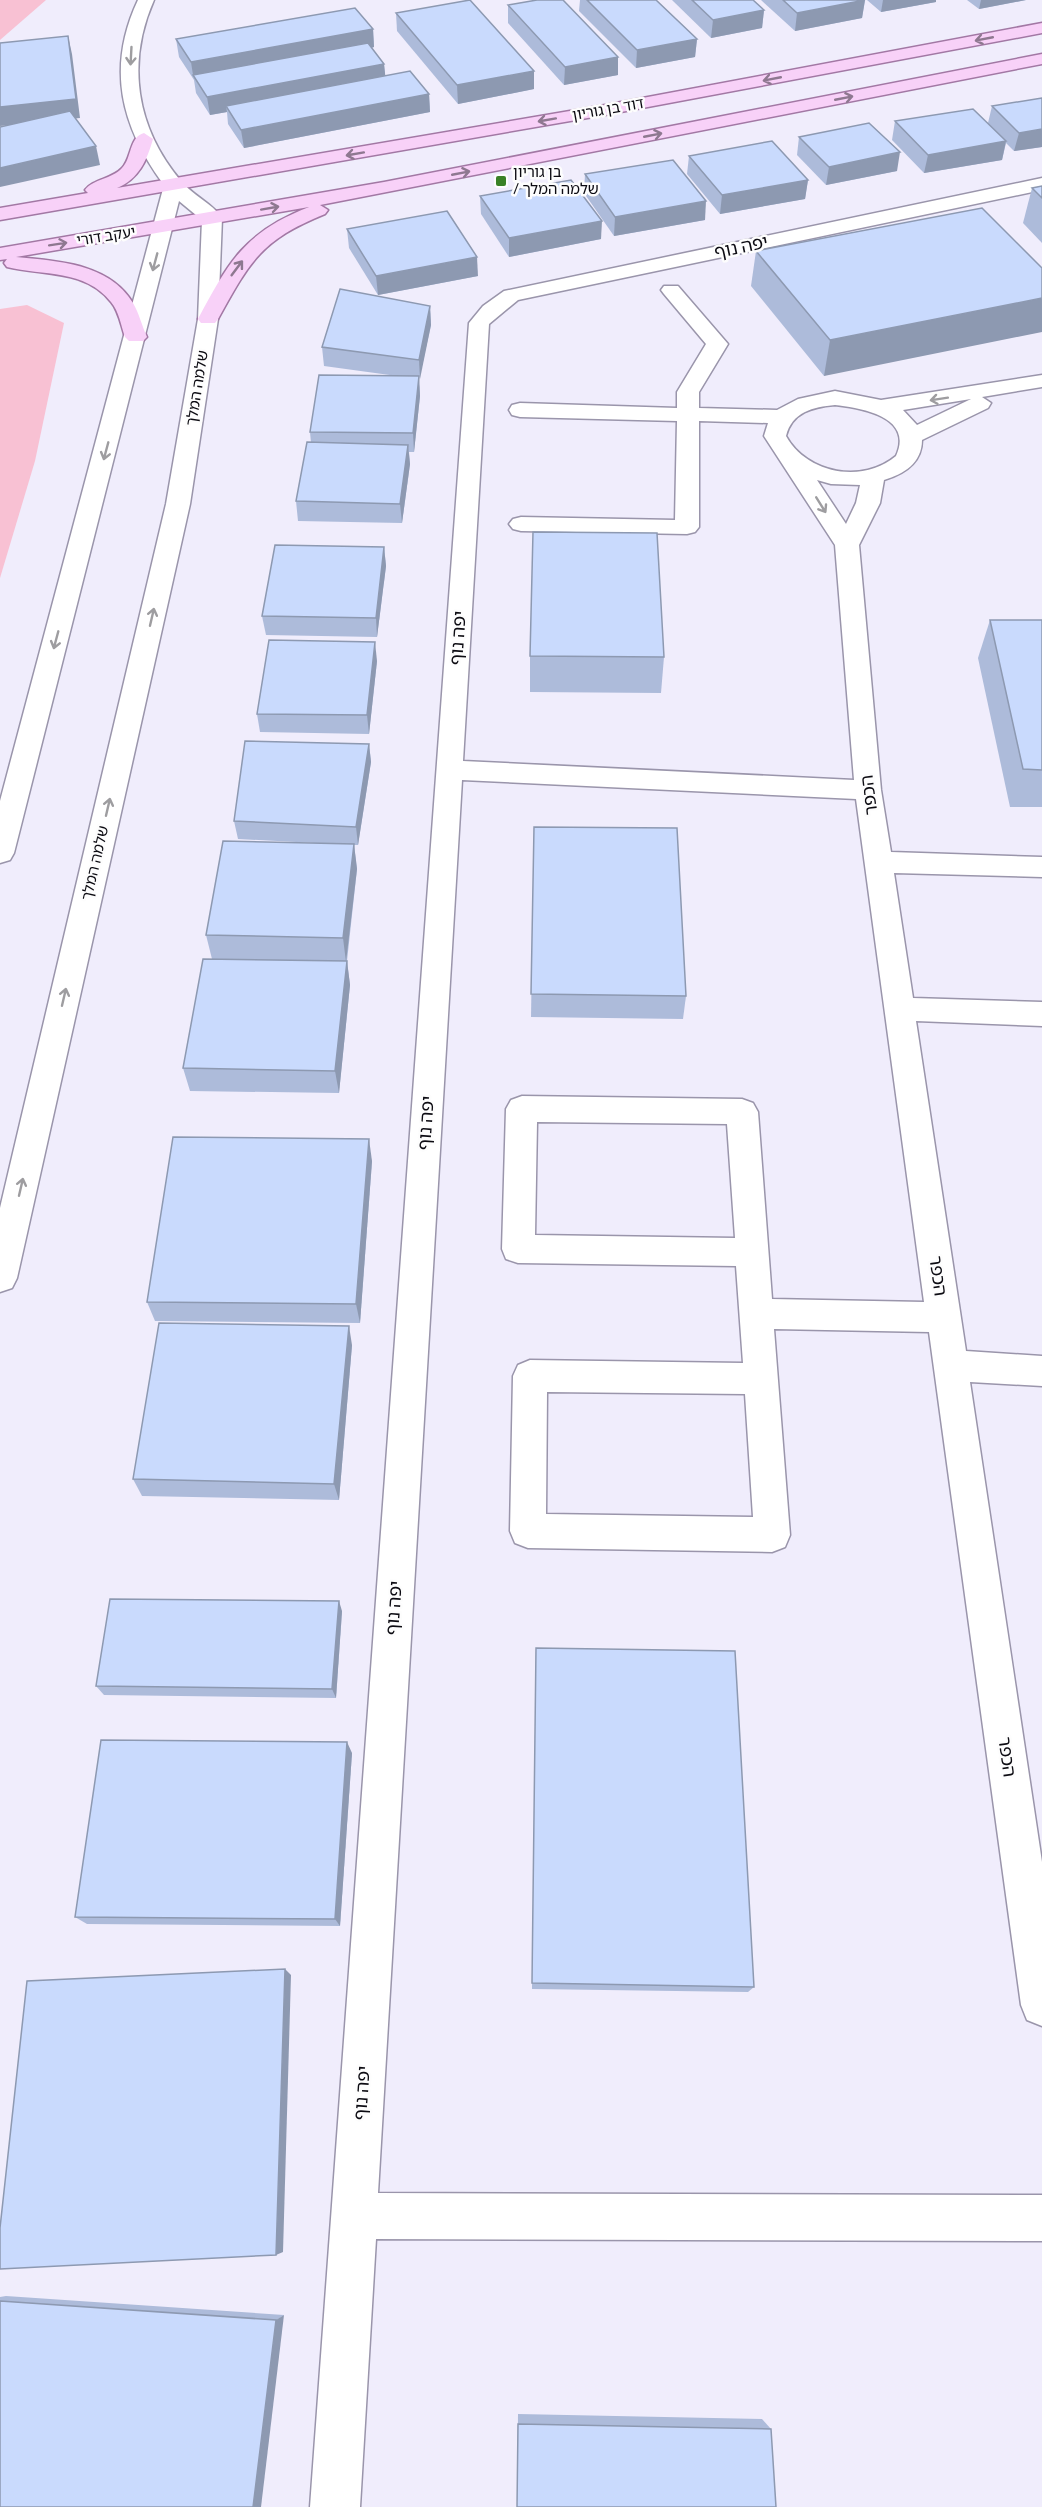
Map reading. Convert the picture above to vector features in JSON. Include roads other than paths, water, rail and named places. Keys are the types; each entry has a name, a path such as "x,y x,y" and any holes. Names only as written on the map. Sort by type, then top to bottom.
{"main road":[{"name":"דוד בן גוריון","path":"174,185 605,110 1042,28"},
{"name":"דוד בן גוריון","path":"212,218 384,188 1042,59"},
{"path":"57,204 111,185 135,168 144,139"},
{"path":"0,214 174,185"},
{"path":"208,319 236,267 261,243 302,216 384,188"},
{"name":"יעקב דורי","path":"0,254 212,218"},
{"path":"0,262 78,272 106,286 120,298 136,337"}],"street":[{"path":"146,0 131,42 129,93 144,139 174,185 212,218"},
{"name":"יפה נוף","path":"335,2507 479,323 490,310 511,295 1042,184"},
{"path":"0,853 165,227 174,185"},
{"name":"שלמה המלך","path":"0,1278 3,1244 178,504 208,319 212,218"},
{"path":"521,524 687,526 688,392 717,344 671,290"},
{"path":"879,406 1042,381"},
{"path":"911,437 1017,386"},
{"path":"824,399 858,400 879,406 897,416 910,431 912,447 903,462 873,475 845,478 825,475 795,463 778,445 776,426 781,417 795,407 824,399"},
{"path":"520,410 781,417"},
{"name":"הכפר","path":"795,463 847,545 868,790 1042,2005"},
{"path":"847,545 868,503 873,475"},
{"path":"449,770 868,790"},
{"path":"878,862 1042,867"},
{"path":"899,1009 1042,1014"},
{"path":"752,1252 518,1249 522,1109 742,1112 752,1252 755,1314 760,1379 772,1535 528,1531 530,1376 760,1379"},
{"path":"755,1314 944,1317"},
{"path":"951,1366 1042,1371"},
{"path":"354,2216 1042,2218"}],"place":[{"name":"בן גוריון / שלמה המלך","path":"501,181"}]}
